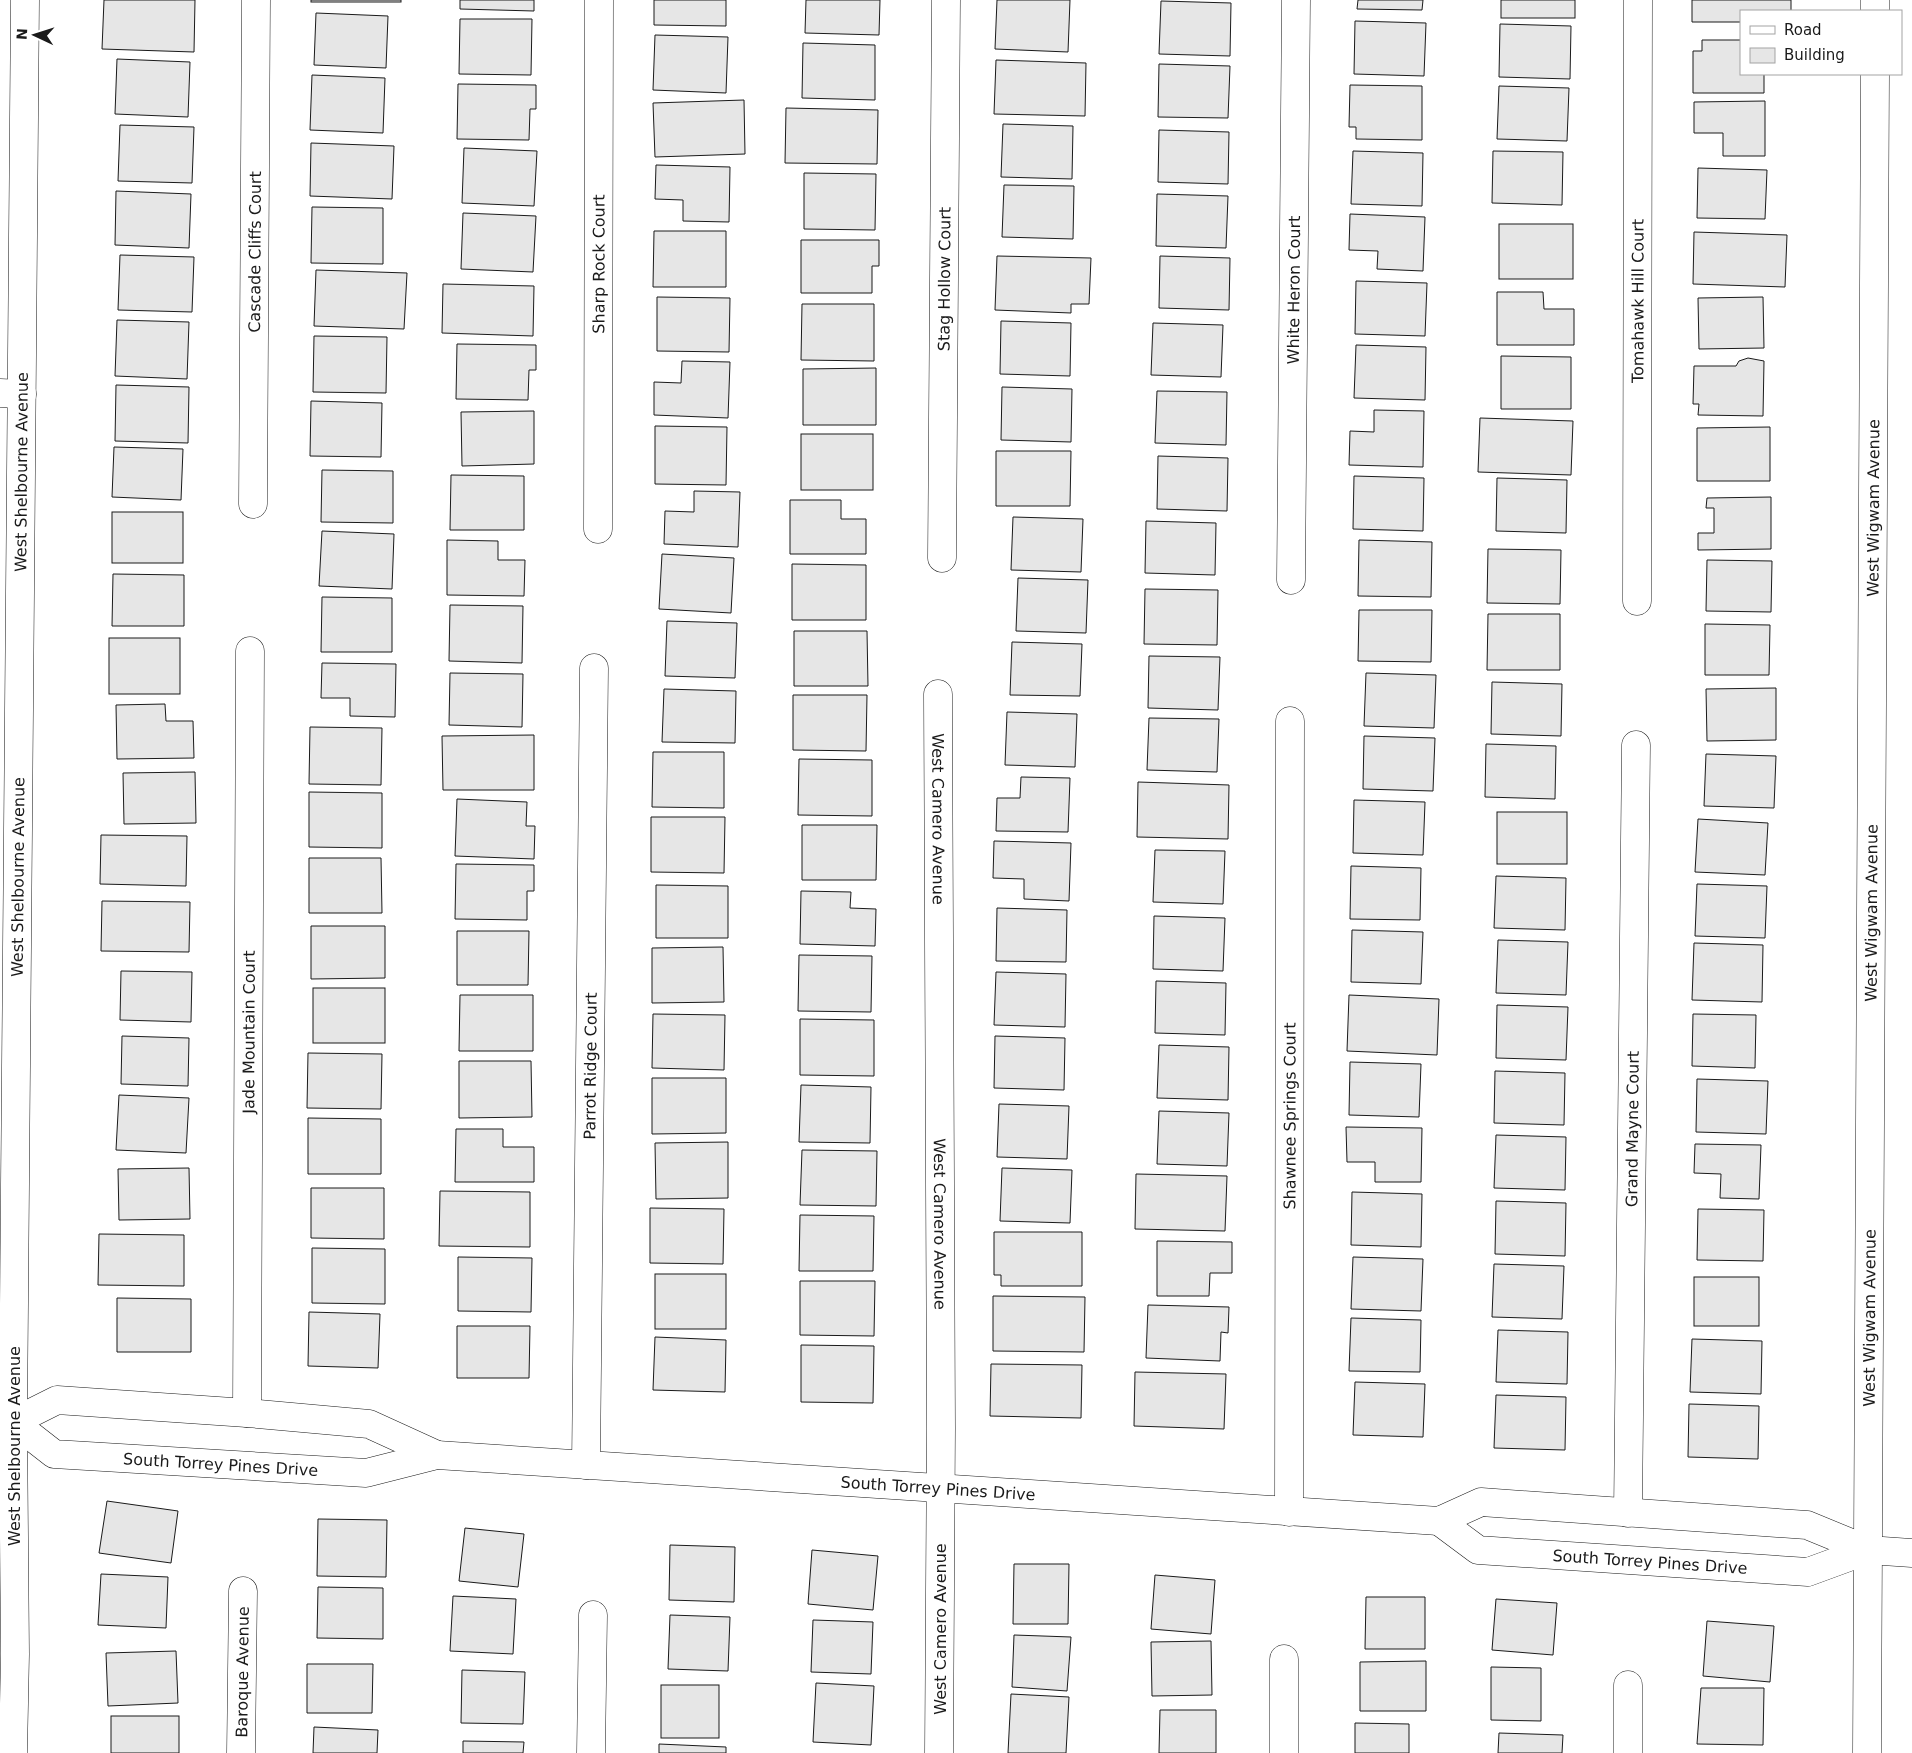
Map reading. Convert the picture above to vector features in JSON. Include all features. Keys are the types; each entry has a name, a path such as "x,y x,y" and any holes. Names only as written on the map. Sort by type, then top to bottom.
{"street":[{"name":"West Shelbourne Avenue","path":"13,1753 7,1654 6,1421 11,393 25,0"},
{"name":"Cascade Cliffs Court","path":"253,504 256,0"},
{"name":"Sharp Rock Court","path":"598,528 599,0"},
{"name":"Stag Hollow Court","path":"942,558 946,0"},
{"name":"White Heron Court","path":"1291,580 1296,0"},
{"name":"Tomahawk Hill Court","path":"1637,601 1638,0"},
{"name":"West Wigwam Avenue","path":"1867,1753 1875,75"},
{"name":"Jade Mountain Court","path":"247,1414 250,651"},
{"name":"Parrot Ridge Court","path":"586,1465 594,668"},
{"name":"West Camero Avenue","path":"938,694 941,1488 939,1753"},
{"name":"Shawnee Springs Court","path":"1289,1512 1290,721"},
{"name":"Grand Mayne Court","path":"1628,1513 1636,745"},
{"name":"South Torrey Pines Drive","path":"6,1421 57,1400 247,1414 369,1424 437,1455"},
{"name":"South Torrey Pines Drive","path":"6,1421 54,1454 366,1473 437,1455 1439,1521 1481,1502 1807,1525 1868,1550 1912,1553"},
{"name":"South Torrey Pines Drive","path":"1439,1521 1478,1550 1798,1572 1808,1572 1868,1550"},
{"name":"Baroque Avenue","path":"241,1753 243,1591"},
{"path":"591,1753 593,1615"},
{"path":"1284,1659 1284,1753"},
{"path":"1628,1685 1628,1753"}],"building":[{"path":"104,0 195,0 194,52 102,49"},
{"path":"311,0 401,0 401,2 311,2"},
{"path":"460,0 534,0 534,11 460,9"},
{"path":"654,0 726,0 726,26 654,25"},
{"path":"806,0 880,0 879,35 805,33"},
{"path":"997,0 1070,0 1068,52 995,49"},
{"path":"1358,0 1423,0 1422,10 1357,9"},
{"path":"1501,0 1575,0 1575,18 1501,18"},
{"path":"1692,0 1791,0 1791,10 1740,10 1740,22 1692,22"},
{"path":"1161,1 1231,3 1230,56 1159,54"},
{"path":"316,13 388,16 386,68 314,65"},
{"path":"460,19 532,19 531,75 459,74"},
{"path":"1355,21 1426,23 1424,76 1354,74"},
{"path":"1500,24 1571,26 1570,79 1499,77"},
{"path":"655,35 728,37 726,93 653,90"},
{"path":"1702,40 1740,40 1740,75 1764,75 1764,93 1693,93 1693,51 1702,51"},
{"path":"803,43 875,45 875,100 802,98"},
{"path":"117,59 190,62 188,117 115,114"},
{"path":"996,60 1086,63 1085,116 994,114"},
{"path":"1159,64 1230,66 1228,118 1158,117"},
{"path":"312,75 385,78 383,133 310,130"},
{"path":"458,84 536,85 536,109 530,109 529,140 457,139"},
{"path":"1350,85 1422,86 1422,140 1356,139 1356,127 1349,127"},
{"path":"1499,86 1569,88 1567,141 1497,139"},
{"path":"744,100 745,154 655,157 653,103"},
{"path":"1765,101 1765,156 1723,156 1723,133 1694,133 1694,102"},
{"path":"786,108 878,110 877,164 785,163"},
{"path":"1003,124 1073,126 1072,179 1001,177"},
{"path":"120,125 194,127 192,183 118,181"},
{"path":"1159,130 1229,132 1228,184 1158,182"},
{"path":"311,143 394,146 392,199 310,196"},
{"path":"464,148 537,151 534,206 462,203"},
{"path":"1353,151 1423,153 1422,206 1351,204"},
{"path":"1493,151 1563,152 1562,205 1492,203"},
{"path":"656,165 730,167 729,222 683,221 683,200 655,199"},
{"path":"1698,168 1767,170 1765,219 1697,218"},
{"path":"804,173 876,174 875,230 804,229"},
{"path":"1004,185 1074,186 1073,239 1002,237"},
{"path":"116,191 191,194 189,248 115,245"},
{"path":"1157,194 1228,196 1226,248 1156,246"},
{"path":"312,207 383,208 383,264 311,263"},
{"path":"463,213 536,216 533,272 461,269"},
{"path":"1350,214 1425,217 1423,271 1377,269 1378,251 1349,250"},
{"path":"1499,224 1573,224 1573,279 1499,279"},
{"path":"654,231 726,231 726,287 653,287"},
{"path":"1694,232 1787,235 1785,287 1693,284"},
{"path":"801,240 879,240 879,266 872,266 872,293 801,293"},
{"path":"120,255 194,257 192,312 118,310"},
{"path":"997,256 1091,258 1089,304 1071,304 1071,313 995,310"},
{"path":"1160,256 1230,258 1229,310 1159,308"},
{"path":"316,270 407,273 404,329 314,326"},
{"path":"1356,281 1427,283 1425,336 1355,334"},
{"path":"443,284 534,286 533,336 442,333"},
{"path":"1497,292 1543,292 1544,309 1574,309 1574,345 1497,345"},
{"path":"657,297 730,298 729,352 657,351"},
{"path":"1763,297 1764,348 1699,349 1698,298"},
{"path":"802,304 874,304 874,361 801,360"},
{"path":"117,320 189,322 187,379 115,376"},
{"path":"1001,321 1071,323 1070,376 1000,374"},
{"path":"1153,323 1223,325 1221,377 1151,375"},
{"path":"314,336 387,337 386,393 313,392"},
{"path":"457,344 536,345 536,370 529,370 528,400 456,399"},
{"path":"1356,345 1426,347 1425,400 1354,398"},
{"path":"1501,356 1571,357 1571,409 1501,409"},
{"path":"1748,358 1764,361 1763,416 1698,415 1699,404 1693,404 1694,366 1736,366 1739,361"},
{"path":"682,361 730,362 728,418 654,415 654,382 681,383"},
{"path":"876,368 876,425 803,425 803,369"},
{"path":"116,385 189,387 188,443 115,441"},
{"path":"1002,387 1072,389 1071,442 1001,440"},
{"path":"1157,391 1227,392 1226,445 1155,443"},
{"path":"311,401 382,403 381,457 310,456"},
{"path":"1374,410 1424,411 1423,467 1349,465 1350,431 1374,432"},
{"path":"534,411 534,464 462,466 461,412"},
{"path":"1480,418 1573,421 1571,475 1478,472"},
{"path":"655,426 727,427 726,485 655,484"},
{"path":"1770,427 1770,481 1697,481 1697,428"},
{"path":"801,434 873,434 873,490 801,490"},
{"path":"114,447 183,449 181,500 112,497"},
{"path":"996,451 1071,451 1070,506 996,506"},
{"path":"1158,456 1228,458 1227,511 1157,509"},
{"path":"322,470 393,471 393,523 321,522"},
{"path":"451,475 524,476 524,530 450,530"},
{"path":"1354,476 1424,478 1423,531 1353,529"},
{"path":"1497,478 1567,480 1566,533 1496,531"},
{"path":"694,491 740,492 738,547 664,544 665,511 694,512"},
{"path":"1771,497 1771,549 1698,550 1698,533 1714,533 1714,508 1706,508 1707,498"},
{"path":"790,500 841,500 841,519 866,519 866,554 790,554"},
{"path":"112,512 183,512 183,563 112,563"},
{"path":"1013,517 1083,519 1081,572 1011,570"},
{"path":"1146,521 1216,523 1215,575 1145,573"},
{"path":"322,531 394,534 392,589 319,586"},
{"path":"447,540 498,541 498,560 525,560 524,596 447,595"},
{"path":"1359,540 1432,542 1431,597 1358,596"},
{"path":"1488,549 1561,550 1560,604 1487,603"},
{"path":"662,554 734,558 731,613 659,609"},
{"path":"1707,560 1772,561 1771,612 1706,611"},
{"path":"792,564 866,565 866,620 792,620"},
{"path":"113,574 184,575 184,626 112,626"},
{"path":"1018,578 1088,580 1086,633 1016,631"},
{"path":"1145,589 1218,590 1217,645 1144,644"},
{"path":"322,597 392,598 392,652 321,652"},
{"path":"450,605 523,606 522,663 449,661"},
{"path":"1359,610 1432,610 1431,662 1358,661"},
{"path":"1488,614 1560,614 1560,670 1487,670"},
{"path":"667,621 737,623 735,678 665,676"},
{"path":"1705,624 1770,625 1769,675 1705,675"},
{"path":"794,631 867,631 868,686 794,686"},
{"path":"109,638 180,638 180,694 109,694"},
{"path":"1012,642 1082,644 1080,696 1010,695"},
{"path":"1149,656 1220,657 1218,710 1148,708"},
{"path":"322,663 396,664 395,717 350,716 350,698 321,698"},
{"path":"450,673 523,674 522,727 449,725"},
{"path":"1366,673 1436,675 1434,728 1364,726"},
{"path":"1492,682 1562,684 1561,736 1491,734"},
{"path":"1776,688 1776,740 1707,741 1706,689"},
{"path":"664,689 736,691 735,743 662,742"},
{"path":"793,695 867,695 866,751 793,750"},
{"path":"165,704 166,721 193,721 194,758 117,759 116,705"},
{"path":"1007,712 1077,714 1075,767 1005,765"},
{"path":"1149,718 1219,719 1217,772 1147,770"},
{"path":"310,727 382,728 381,785 309,784"},
{"path":"534,735 534,790 443,790 442,736"},
{"path":"1364,736 1435,738 1433,791 1363,789"},
{"path":"1486,744 1556,746 1555,799 1485,797"},
{"path":"653,752 724,752 724,808 652,807"},
{"path":"1706,754 1776,756 1774,808 1704,806"},
{"path":"799,759 872,760 872,816 798,815"},
{"path":"195,772 196,823 124,824 123,773"},
{"path":"1021,777 1070,778 1068,832 996,831 997,798 1020,798"},
{"path":"1138,782 1229,785 1228,839 1137,837"},
{"path":"309,792 382,793 382,848 309,847"},
{"path":"457,799 527,802 526,826 535,826 534,859 455,856"},
{"path":"1354,800 1425,802 1423,855 1353,853"},
{"path":"1497,812 1567,812 1567,864 1497,864"},
{"path":"651,817 725,817 724,873 651,872"},
{"path":"1698,819 1768,823 1765,875 1695,872"},
{"path":"802,825 877,825 876,880 802,880"},
{"path":"101,835 187,836 186,886 100,884"},
{"path":"994,841 1071,843 1069,901 1024,899 1024,879 993,878"},
{"path":"1155,850 1225,851 1223,904 1153,902"},
{"path":"309,858 381,858 382,913 309,913"},
{"path":"456,864 534,865 534,891 527,891 527,920 455,919"},
{"path":"1351,866 1421,868 1420,920 1350,919"},
{"path":"1496,876 1566,878 1565,930 1494,928"},
{"path":"1697,884 1767,886 1765,938 1695,936"},
{"path":"656,885 728,886 728,938 656,938"},
{"path":"801,891 851,892 850,908 876,909 875,946 800,944"},
{"path":"102,901 190,902 189,952 101,951"},
{"path":"997,908 1067,910 1066,962 996,961"},
{"path":"1154,916 1225,918 1223,971 1153,969"},
{"path":"311,926 385,926 385,978 311,979"},
{"path":"1352,930 1423,932 1421,984 1351,982"},
{"path":"457,931 529,931 528,985 457,985"},
{"path":"1498,940 1568,942 1566,995 1496,993"},
{"path":"1694,943 1763,945 1762,1002 1692,1000"},
{"path":"723,947 724,1002 652,1003 652,948"},
{"path":"799,955 872,956 871,1012 798,1011"},
{"path":"121,971 192,972 191,1022 120,1020"},
{"path":"996,972 1066,974 1065,1027 994,1025"},
{"path":"1156,981 1226,983 1225,1035 1155,1033"},
{"path":"313,988 385,988 385,1043 313,1043"},
{"path":"460,995 533,995 533,1051 459,1051"},
{"path":"1349,995 1439,999 1437,1055 1347,1051"},
{"path":"1497,1005 1568,1007 1566,1060 1496,1058"},
{"path":"653,1014 725,1015 724,1070 652,1068"},
{"path":"1693,1014 1756,1015 1755,1068 1692,1066"},
{"path":"800,1019 874,1020 874,1076 800,1075"},
{"path":"122,1036 189,1038 188,1086 121,1084"},
{"path":"995,1036 1065,1038 1064,1090 994,1088"},
{"path":"1159,1045 1229,1047 1228,1100 1157,1098"},
{"path":"308,1053 382,1054 381,1109 307,1108"},
{"path":"459,1061 531,1061 532,1117 459,1118"},
{"path":"1350,1062 1421,1064 1419,1117 1349,1115"},
{"path":"1495,1071 1565,1073 1564,1125 1494,1123"},
{"path":"652,1078 726,1078 726,1133 652,1134"},
{"path":"1697,1079 1768,1081 1766,1134 1696,1132"},
{"path":"801,1085 871,1087 870,1143 799,1142"},
{"path":"119,1095 189,1098 186,1153 116,1150"},
{"path":"999,1104 1069,1106 1067,1159 997,1157"},
{"path":"1159,1111 1229,1113 1227,1166 1157,1164"},
{"path":"308,1118 381,1119 381,1174 308,1174"},
{"path":"1346,1127 1422,1128 1421,1182 1375,1182 1375,1162 1347,1162"},
{"path":"456,1129 503,1129 503,1147 534,1147 534,1182 455,1182"},
{"path":"1496,1135 1566,1137 1565,1190 1494,1188"},
{"path":"728,1142 728,1198 656,1199 655,1143"},
{"path":"1695,1144 1761,1145 1759,1199 1720,1198 1721,1174 1694,1173"},
{"path":"802,1150 877,1151 876,1206 800,1205"},
{"path":"189,1168 190,1219 119,1220 118,1169"},
{"path":"1002,1168 1072,1170 1070,1223 1000,1221"},
{"path":"1136,1174 1227,1176 1225,1231 1135,1229"},
{"path":"311,1188 384,1188 384,1239 311,1238"},
{"path":"440,1191 530,1192 530,1247 439,1246"},
{"path":"1352,1192 1422,1194 1421,1247 1351,1245"},
{"path":"1496,1201 1566,1203 1565,1256 1495,1254"},
{"path":"650,1208 724,1209 723,1264 650,1263"},
{"path":"1698,1209 1764,1210 1763,1261 1697,1260"},
{"path":"800,1215 874,1216 873,1271 799,1271"},
{"path":"994,1232 1082,1232 1082,1286 1001,1286 1001,1275 994,1275"},
{"path":"99,1234 184,1235 184,1286 98,1285"},
{"path":"1157,1241 1232,1242 1232,1273 1210,1273 1209,1296 1157,1296"},
{"path":"312,1248 385,1249 385,1304 312,1303"},
{"path":"458,1257 532,1258 531,1312 458,1311"},
{"path":"1353,1257 1423,1259 1421,1311 1351,1309"},
{"path":"1494,1264 1564,1266 1562,1319 1492,1317"},
{"path":"655,1274 726,1274 726,1329 655,1329"},
{"path":"1694,1277 1759,1277 1759,1326 1694,1326"},
{"path":"800,1281 875,1281 874,1336 800,1335"},
{"path":"993,1296 1085,1297 1084,1352 993,1351"},
{"path":"117,1298 191,1299 191,1352 117,1352"},
{"path":"1148,1305 1229,1307 1228,1333 1221,1332 1220,1361 1146,1358"},
{"path":"309,1312 380,1314 378,1368 308,1366"},
{"path":"1351,1318 1421,1320 1420,1372 1349,1371"},
{"path":"457,1326 530,1326 529,1378 457,1378"},
{"path":"1498,1330 1568,1332 1567,1384 1496,1382"},
{"path":"655,1337 726,1340 725,1392 653,1390"},
{"path":"1692,1339 1762,1341 1761,1394 1690,1392"},
{"path":"801,1345 874,1346 873,1403 801,1402"},
{"path":"991,1364 1082,1365 1081,1418 990,1416"},
{"path":"1135,1372 1226,1374 1224,1429 1134,1426"},
{"path":"1355,1382 1425,1384 1423,1437 1353,1435"},
{"path":"1496,1395 1566,1397 1565,1450 1494,1448"},
{"path":"1689,1404 1759,1406 1758,1459 1688,1457"},
{"path":"107,1501 178,1511 171,1563 99,1553"},
{"path":"318,1519 387,1520 386,1577 317,1576"},
{"path":"465,1528 524,1534 518,1587 459,1581"},
{"path":"670,1545 735,1547 734,1602 669,1600"},
{"path":"812,1550 878,1556 873,1610 808,1604"},
{"path":"1014,1564 1069,1564 1068,1624 1013,1624"},
{"path":"101,1574 168,1577 166,1628 98,1625"},
{"path":"1155,1575 1215,1580 1211,1634 1151,1629"},
{"path":"318,1587 383,1588 383,1639 317,1638"},
{"path":"453,1596 516,1599 513,1654 450,1651"},
{"path":"1366,1597 1425,1597 1425,1649 1365,1649"},
{"path":"1496,1599 1557,1603 1553,1655 1492,1650"},
{"path":"670,1615 730,1617 728,1671 668,1669"},
{"path":"813,1620 873,1622 871,1674 811,1672"},
{"path":"1707,1621 1774,1626 1770,1682 1703,1676"},
{"path":"1014,1635 1071,1637 1067,1691 1012,1687"},
{"path":"1211,1641 1212,1695 1152,1696 1151,1642"},
{"path":"176,1651 178,1703 108,1706 106,1653"},
{"path":"1426,1661 1426,1711 1360,1711 1360,1662"},
{"path":"307,1664 373,1664 372,1713 307,1713"},
{"path":"1491,1667 1541,1668 1541,1721 1491,1720"},
{"path":"462,1670 525,1672 523,1724 461,1723"},
{"path":"816,1683 874,1686 871,1745 813,1742"},
{"path":"661,1685 719,1685 719,1738 661,1738"},
{"path":"1701,1688 1764,1688 1763,1745 1697,1744"},
{"path":"1011,1694 1069,1697 1066,1753 1008,1753"},
{"path":"1160,1710 1216,1710 1216,1753 1159,1753"},
{"path":"111,1716 179,1716 179,1753 111,1753"},
{"path":"1355,1723 1409,1724 1409,1753 1355,1753"},
{"path":"314,1727 378,1730 377,1753 313,1753"},
{"path":"1499,1733 1563,1735 1562,1753 1498,1753"},
{"path":"463,1741 524,1742 523,1753 463,1753"},
{"path":"659,1744 726,1747 726,1753 659,1753"}]}
